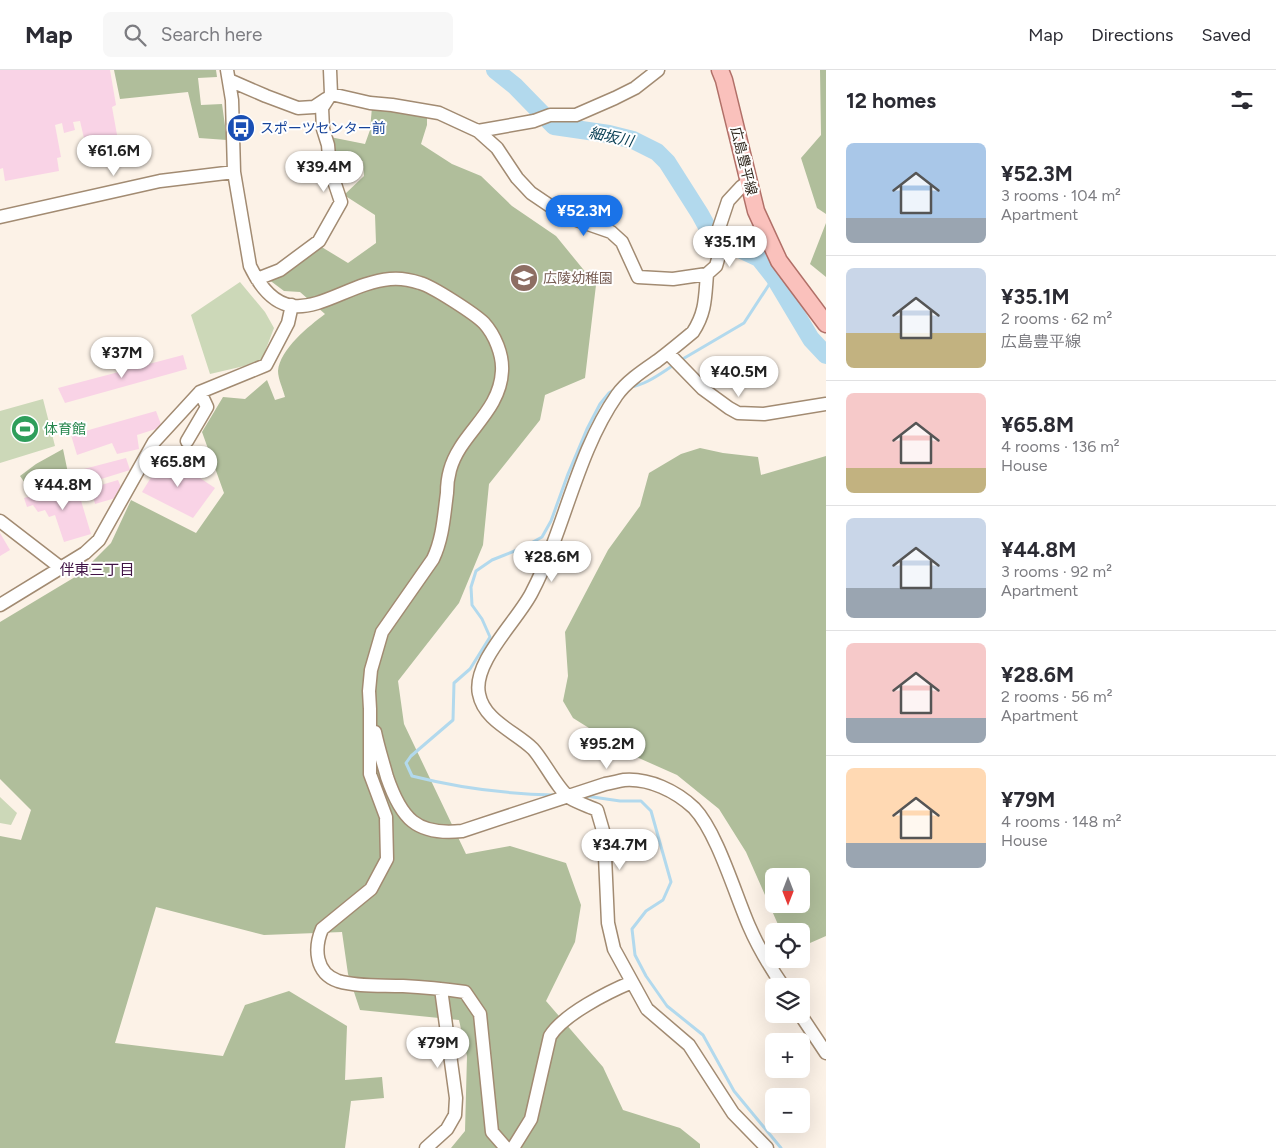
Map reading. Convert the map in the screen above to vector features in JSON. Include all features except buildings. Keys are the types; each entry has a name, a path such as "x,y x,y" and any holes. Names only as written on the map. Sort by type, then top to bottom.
{"main road":[{"name":"広島豊平線","path":"720,70 750,181 756,211 779,261 826,324"}],"street":[{"path":"257,279 280,270 319,241 341,202 330,168 328,146 323,129 322,108 331,94 330,70"},
{"path":"478,131 550,115 576,115 635,88 658,70"},
{"path":"228,75 266,96 298,108 314,107 331,94"},
{"path":"228,75 232,100 234,172 250,266 265,290 276,300 292,305 304,306 320,303 367,285 390,279 422,283 474,314 485,324 494,337 500,353 502,370 500,387 494,402 486,416 459,450 450,470 443,529 438,548 433,559 382,632 371,670 369,691 370,774 386,817 387,859 371,889 322,929 318,939 317,959 322,970 342,982 465,992 480,1014 492,1132 506,1148"},
{"path":"331,94 370,103 439,113 478,131 497,148 517,178 531,193 565,216 611,232 622,242 638,277 673,279 707,274 716,266 718,259 718,228 728,201 741,187 750,181"},
{"path":"0,217 160,181 234,172"},
{"path":"707,274 705,307 693,332 668,353 634,377 618,392 610,406 590,444 553,545 532,594 486,662 479,679 479,694 484,707 496,721 534,750 568,797 597,810 604,834 608,923 614,949 646,1009 689,1045 733,1113 767,1148"},
{"path":"0,605 61,568 99,540 154,442 205,390 266,365 288,323 292,305"},
{"path":"668,353 703,389 738,413 764,414 826,404"},
{"path":"187,440 207,407 205,390"},
{"path":"0,522 61,568"},
{"path":"370,709 381,756 395,799 402,812 413,822 428,830 445,833 462,831 606,784 624,780 641,781 661,786 679,796 694,808 704,822 759,948 778,978"},
{"path":"513,1148 531,1119 550,1036 555,1029 572,1015 619,987 632,982"},
{"path":"426,1148 447,1129 455,1116 456,1098 441,989"},
{"path":"806,1023 826,1053"}],"green space":[{"path":"114,70 216,70 217,77 198,78 201,105 222,104 227,140 199,138 188,92 120,99"},
{"path":"820,70 826,70 826,214 817,208 801,158 821,135"},
{"path":"372,107 427,116 427,125 421,144 452,164 481,176 512,206 556,236 596,285 585,378 545,395 540,420 489,484 483,545 459,603 398,681 404,724 466,854 510,846 566,863 581,905 575,942 546,1001 603,1067 623,1110 680,1128 700,1144 700,1148 451,1148 465,1131 467,1056 459,1020 360,1010 348,974 342,932 264,935 156,907 115,1043 223,1056 245,1005 289,991 347,1026 345,1080 382,1077 384,1098 351,1101 345,1148 0,1148 0,836 21,840 31,810 0,779 0,622 80,574 111,543 131,500 196,533 224,493 202,432 223,397 245,399 267,380 275,400 285,397 278,374 284,354 296,339 325,314 300,292 284,291 268,279 320,246 348,263 376,243 375,215 344,195 364,176 363,161 333,168 330,137 365,144 370,130"},
{"path":"826,223 826,277 810,264"},
{"path":"240,282 265,312 274,328 261,362 210,374 191,315"},
{"name":"体育館","path":"43,399 55,446 0,463 0,411"},
{"path":"700,448 758,457 761,475 826,456 826,936 810,943 810,923 777,923 773,913 810,913 810,868 765,868 765,895 746,852 719,809 677,775 632,755 573,718 563,701 568,676 565,632 608,550 640,506 649,473 681,454"},
{"path":"63,449 68,473 46,483 27,486 20,476 36,464"},
{"path":"0,797 17,813 11,825 0,823"}],"waterway":[{"name":"細坂川","path":"495,70 515,86 554,126 609,134 633,140 657,152 667,162 712,236 759,258 774,277 811,339 826,355"},
{"path":"681,360 744,323 774,277"},
{"path":"630,387 648,381 674,365"},
{"path":"554,795 483,790 447,784 412,776 406,763 411,756 453,720 454,683 470,669 490,637 482,619 472,605 471,587 476,571 492,560 522,548 542,537 551,521 587,429 600,404 615,389"},
{"path":"586,796 620,801 641,801 651,811 671,882 663,900 646,911 632,929 635,955 646,976 667,1006 703,1035 734,1091 781,1148"}],"place":[{"name":"スポーツセンター前","path":"241,128"},
{"name":"広陵幼稚園","path":"524,278"},
{"name":"体育館","path":"25,429"}],"district":[{"name":"伴東三丁目","path":"97,570"}]}
